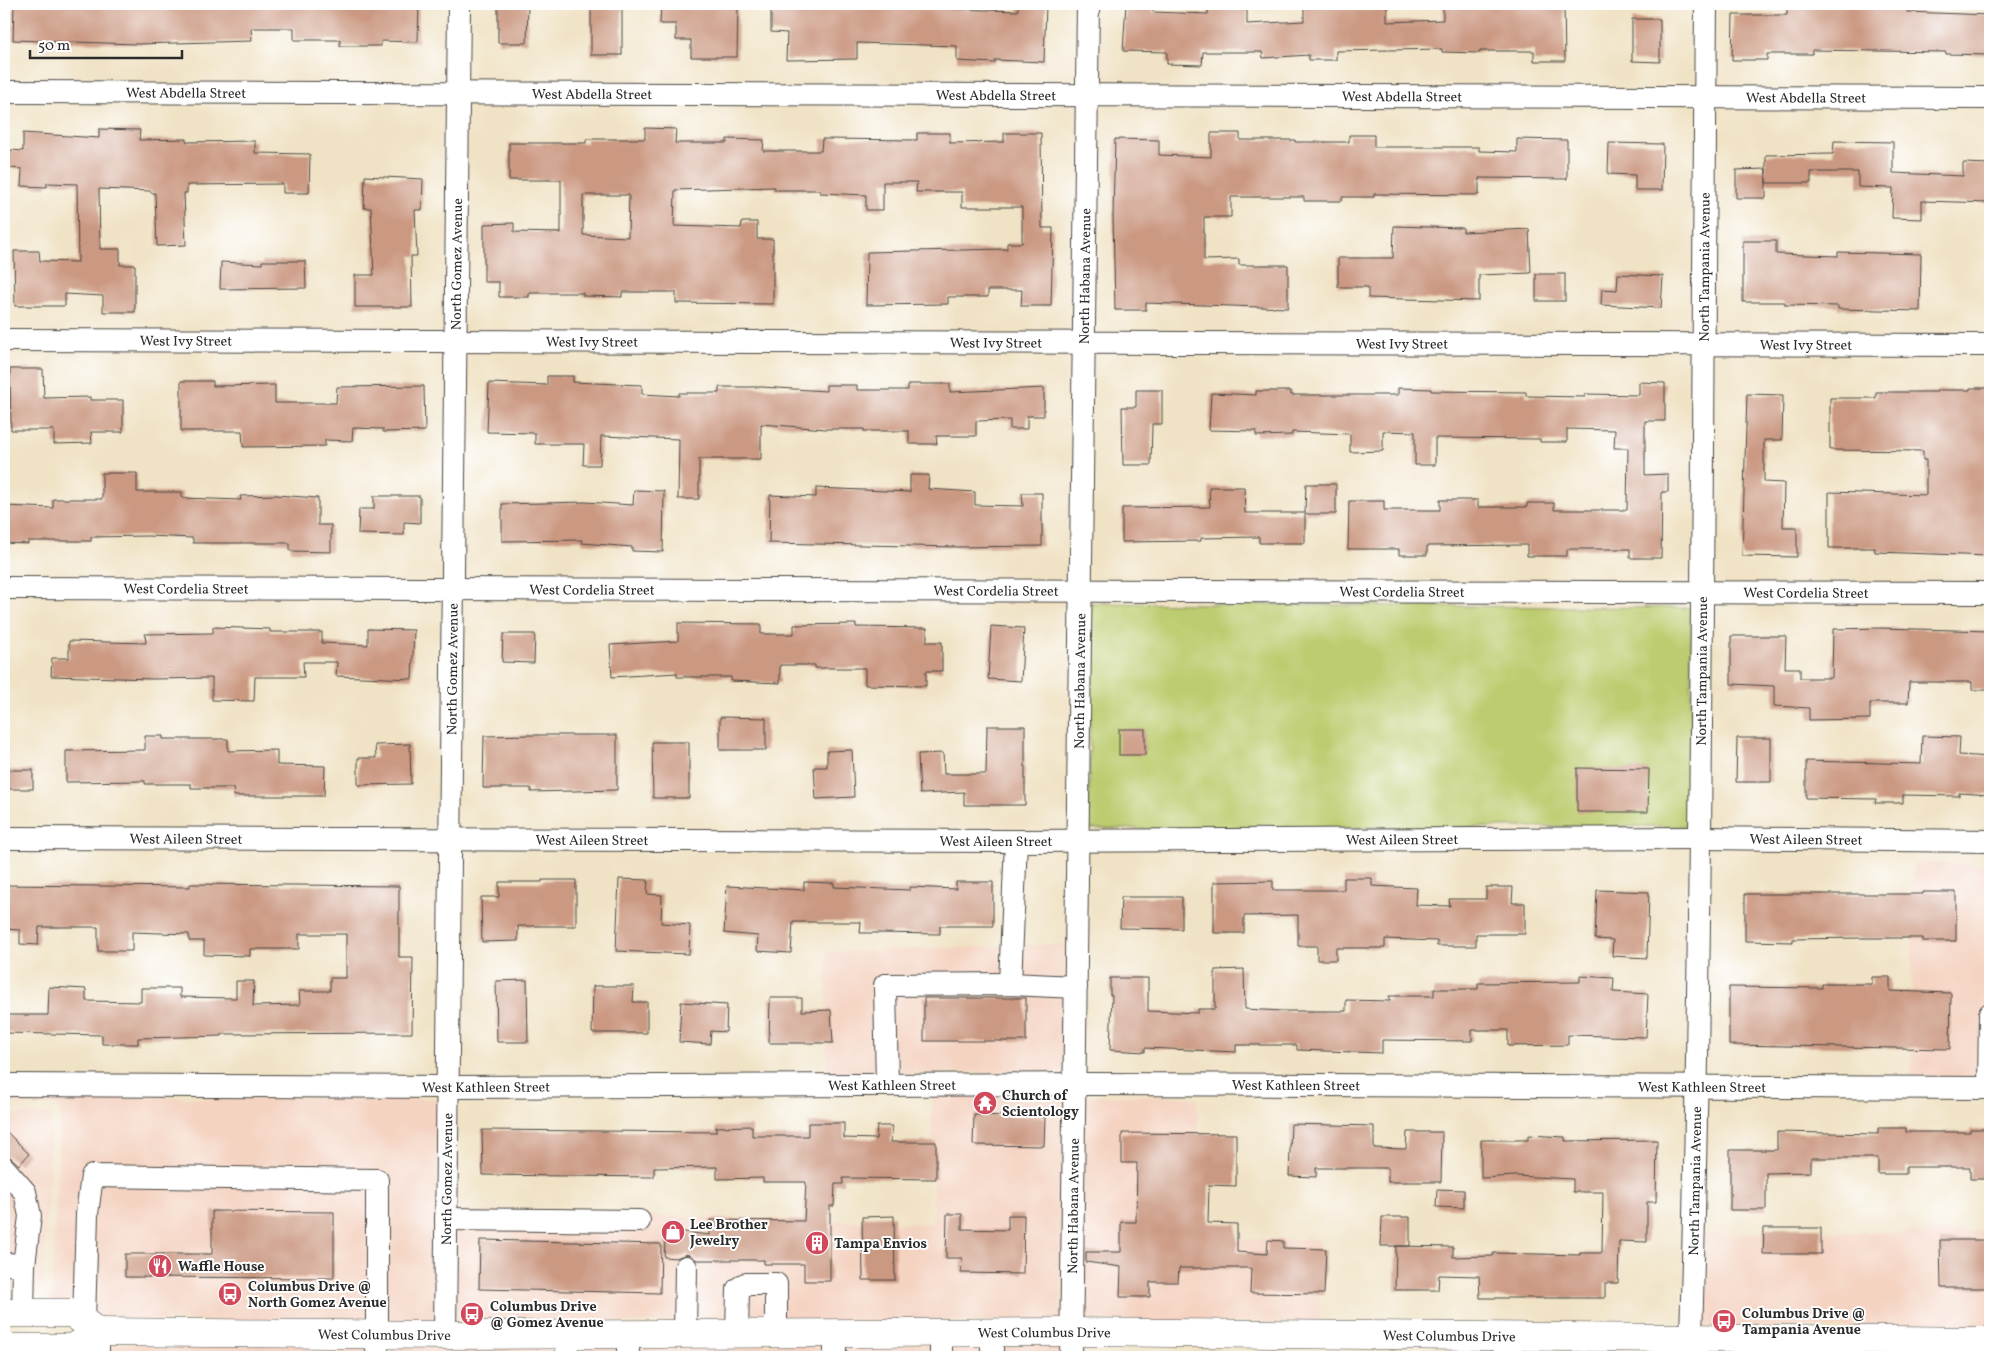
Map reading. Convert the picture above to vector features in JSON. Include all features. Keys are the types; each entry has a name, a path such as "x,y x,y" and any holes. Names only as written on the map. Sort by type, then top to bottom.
{"main road":[{"name":"West Columbus Drive","path":"13,1313 72,1313 93,1337 377,1346 445,1335 567,1346 628,1346 685,1334 776,1334 835,1345 1503,1347 1692,1338 1934,1349 1990,1342"},
{"path":"4,1348 73,1348 93,1337"}],"street":[{"name":"North Gomez Avenue","path":"445,1335 459,4"},
{"name":"North Habana Avenue","path":"1071,1345 1088,4"},
{"name":"North Tampania Avenue","path":"1692,1338 1701,838 1706,4"},
{"name":"West Abdella Street","path":"4,92 1990,98"},
{"name":"West Ivy Street","path":"4,340 1990,345"},
{"name":"West Cordelia Street","path":"4,588 1990,593"},
{"name":"West Aileen Street","path":"4,838 1016,841 1701,838 1990,841"},
{"path":"1010,984 1016,841"},
{"path":"887,1085 885,985 1010,984 1076,987"},
{"path":"1990,1014 1990,1088"},
{"name":"West Kathleen Street","path":"4,1085 448,1087 1075,1084 1990,1088"},
{"path":"4,1168 25,1192 28,1199 30,1216 14,1264 13,1313"},
{"path":"93,1337 87,1214 92,1176 377,1180 377,1346"},
{"path":"446,1219 640,1221"},
{"path":"685,1334 686,1267"},
{"path":"737,1334 738,1289 744,1284 776,1284 776,1334"}],"shaded area":[{"path":"1913,863 1990,864 1990,1076 1911,1076"},
{"path":"1066,944 1065,1072 827,1073 826,952"},
{"path":"932,1096 1065,1096 1061,1321 455,1323 457,1210 933,1224"},
{"path":"1086,1096 1171,1096 1197,1099 1204,1240 1319,1239 1320,1323 1082,1321"},
{"path":"4,1097 438,1099 434,1323 104,1320 102,1316 98,1319 48,1299 52,1292 59,1109 54,1105 4,1104"},
{"path":"4,1114 51,1114 43,1291 4,1291"},
{"path":"1990,1231 1990,1329 1702,1327 1705,1234"},
{"path":"104,1344 1060,1344 1060,1357 145,1357 83,1355"}],"green space":[{"path":"1091,603 1691,608 1691,826 1089,829"}],"building":[{"path":"14,4 419,4 418,42 381,41 381,46 340,46 340,40 294,40 294,28 251,28 252,41 136,44 13,40"},
{"path":"498,4 528,4 527,43 498,43"},
{"path":"661,4 738,4 737,57 691,57 691,40 676,40 676,24 660,24"},
{"path":"771,4 953,4 953,9 1018,11 1018,4 1046,5 1044,62 995,60 995,63 957,61 957,46 857,43 857,59 786,60 787,33 771,32"},
{"path":"1126,4 1153,4 1153,12 1208,14 1208,4 1247,4 1247,24 1304,21 1304,4 1387,4 1387,22 1443,20 1443,4 1564,4 1565,61 1534,61 1534,51 1480,51 1480,53 1442,52 1442,49 1336,51 1336,60 1309,60 1309,55 1263,58 1262,52 1203,52 1202,65 1167,64 1167,52 1123,51"},
{"path":"1787,4 1908,4 1907,12 1990,15 1990,55 1946,54 1946,52 1812,50 1812,54 1767,54 1767,60 1732,60 1733,15 1787,15"},
{"path":"591,8 622,8 622,55 591,55"},
{"path":"1632,19 1660,19 1660,62 1632,61"},
{"path":"645,128 676,129 675,143 727,143 727,139 764,140 763,151 821,151 822,139 917,140 917,133 950,133 950,143 1004,142 1004,133 1041,133 1042,228 1053,228 1051,306 1021,306 1022,290 988,290 988,297 948,297 948,304 866,305 867,252 1007,249 1007,243 1022,243 1022,207 962,207 962,192 916,192 917,182 883,182 883,210 866,210 866,195 820,193 820,190 775,190 775,187 675,190 674,226 741,228 742,222 757,222 757,239 773,239 773,304 676,303 676,292 622,292 622,297 583,296 583,293 529,293 529,297 499,297 499,282 484,282 484,224 514,223 514,232 561,233 561,180 509,180 509,143 586,143 586,139 645,139","holes":["583,195 629,195 628,237 583,235"]},
{"path":"99,129 140,130 139,140 186,139 186,142 255,141 255,153 310,154 309,193 283,193 283,184 187,185 187,193 184,193 186,245 157,246 155,193 151,193 151,191 99,189 100,249 120,249 120,265 135,265 135,312 103,312 103,296 65,294 65,306 15,306 14,251 39,251 40,261 78,262 77,184 47,183 47,187 21,186 22,169 9,168 10,150 23,151 23,133 99,138"},
{"path":"1211,133 1240,133 1240,140 1295,140 1295,142 1349,142 1349,135 1374,135 1374,147 1479,147 1479,151 1517,152 1517,139 1567,140 1567,179 1479,178 1479,195 1374,194 1374,197 1342,197 1342,201 1304,201 1304,197 1231,197 1231,217 1204,217 1204,260 1239,259 1239,265 1288,265 1288,308 1146,303 1146,310 1115,310 1113,215 1115,139 1159,140 1159,155 1211,157"},
{"path":"1834,141 1893,142 1893,173 1963,176 1963,163 1990,164 1990,203 1922,201 1922,219 1892,218 1893,188 1858,187 1858,172 1811,172 1811,183 1766,183 1766,155 1833,154"},
{"path":"1609,143 1663,144 1662,190 1635,190 1635,175 1608,174"},
{"path":"1766,169 1766,198 1736,198 1736,170"},
{"path":"365,176 423,179 422,210 415,210 417,256 411,256 412,307 355,307 355,275 374,275 371,208 364,208"},
{"path":"1394,226 1463,228 1463,232 1529,229 1531,273 1479,275 1479,301 1368,298 1368,287 1338,287 1338,258 1393,258"},
{"path":"1743,241 1776,241 1776,254 1838,256 1838,252 1921,254 1920,311 1838,309 1838,306 1785,305 1785,302 1743,302"},
{"path":"262,261 305,261 306,288 220,289 221,262 262,264"},
{"path":"1536,274 1565,274 1565,301 1536,301"},
{"path":"1618,274 1663,276 1661,308 1601,305 1602,289 1617,290"},
{"path":"10,369 43,369 44,398 90,397 90,400 123,400 123,432 91,432 92,443 54,444 54,430 11,430"},
{"path":"547,376 573,376 573,382 642,385 642,394 679,396 679,393 719,393 719,387 762,387 826,391 826,385 857,385 857,390 908,390 908,384 950,384 950,392 1044,388 1044,416 1027,416 1027,429 1010,429 1010,420 976,421 976,436 936,436 937,444 909,444 909,431 864,431 864,429 826,429 761,424 761,459 699,459 699,499 678,499 679,439 601,436 600,465 583,465 584,444 535,444 535,433 487,432 489,383 547,385"},
{"path":"181,381 213,381 213,386 275,385 275,403 336,403 337,387 424,386 425,431 383,432 383,429 353,428 352,441 325,440 325,446 243,447 242,431 181,431"},
{"path":"1639,382 1665,383 1665,421 1645,421 1645,475 1668,474 1668,492 1662,492 1661,558 1630,558 1630,549 1567,549 1567,556 1527,556 1527,545 1427,546 1427,555 1399,555 1399,549 1348,549 1349,501 1384,501 1384,510 1440,510 1440,500 1478,500 1478,507 1527,507 1527,503 1554,503 1554,510 1627,510 1628,448 1614,448 1615,430 1567,429 1567,442 1540,442 1540,439 1435,438 1435,465 1415,465 1415,432 1383,431 1383,451 1350,452 1350,434 1292,432 1292,435 1256,436 1256,431 1209,430 1211,393 1256,395 1256,391 1291,391 1291,395 1398,395 1398,388 1431,389 1431,391 1526,392 1526,396 1585,397 1585,394 1639,395"},
{"path":"1970,388 1990,388 1990,556 1875,552 1875,548 1829,548 1829,492 1926,495 1926,460 1923,460 1923,451 1830,450 1830,398 1876,398 1876,392 1937,392 1937,390 1970,390"},
{"path":"1136,390 1162,390 1162,424 1152,424 1151,465 1123,465 1122,407 1136,407"},
{"path":"1747,394 1783,395 1782,440 1764,440 1764,482 1784,483 1783,527 1797,527 1797,557 1742,556"},
{"path":"102,473 137,473 137,492 182,492 182,498 241,500 240,496 276,495 318,498 318,525 331,525 331,552 290,551 290,543 193,543 193,538 147,536 91,537 91,541 28,541 28,544 4,543 4,506 53,508 53,499 102,499"},
{"path":"910,475 929,475 928,489 975,492 975,505 1023,506 1022,493 1042,493 1042,546 957,547 769,543 770,495 816,497 816,488 910,492"},
{"path":"1306,484 1336,484 1336,514 1305,514 1305,543 1259,543 1259,537 1201,538 1201,541 1122,542 1122,508 1210,507 1209,487 1244,487 1245,513 1305,513"},
{"path":"634,490 664,491 663,552 632,551 632,547 582,543 582,540 502,541 502,504 585,502 633,505"},
{"path":"374,496 420,496 420,523 404,522 404,535 358,534 359,509 374,509"},
{"path":"678,623 761,624 761,634 794,634 794,625 856,624 856,627 927,628 927,642 942,642 942,671 926,671 926,686 865,685 865,668 815,668 815,665 780,665 780,683 731,681 731,677 677,677 677,673 612,677 610,645 678,641"},
{"path":"991,626 1024,628 1021,681 988,679"},
{"path":"213,627 270,629 270,632 322,632 322,643 368,645 368,629 414,630 412,679 336,676 337,662 303,662 304,677 255,677 254,701 212,700 212,678 152,679 51,676 52,658 69,658 69,641 146,643 145,634 213,633"},
{"path":"1880,628 1990,631 1990,690 1972,690 1972,682 1909,682 1908,703 1870,703 1870,719 1809,720 1809,708 1774,706 1774,686 1731,684 1731,636 1786,636 1785,668 1800,668 1800,678 1832,678 1833,629"},
{"path":"503,634 535,634 534,663 502,662"},
{"path":"720,717 766,718 766,750 720,750"},
{"path":"987,726 1025,726 1025,805 964,805 964,792 920,794 918,754 943,753 944,774 986,774"},
{"path":"1119,729 1145,729 1145,755 1119,755"},
{"path":"617,735 617,790 531,792 531,788 483,788 484,736"},
{"path":"145,736 163,736 163,739 228,739 228,751 277,750 277,765 325,766 324,796 234,796 233,788 191,788 191,784 145,784 145,781 66,782 66,751 145,750"},
{"path":"1922,736 1960,737 1959,755 1990,757 1990,795 1959,793 1959,796 1903,795 1903,803 1875,803 1876,799 1806,798 1806,761 1921,764"},
{"path":"1737,738 1771,738 1771,782 1736,782"},
{"path":"652,742 689,742 689,798 653,798"},
{"path":"410,744 411,784 358,785 358,758 376,758 375,745"},
{"path":"852,750 854,797 816,799 814,767 827,767 827,751"},
{"path":"1577,768 1649,769 1648,812 1577,812"},
{"path":"4,770 33,770 33,789 4,789"},
{"path":"1344,878 1372,878 1372,886 1417,888 1416,905 1450,906 1449,899 1486,899 1486,887 1513,887 1512,903 1525,903 1525,934 1476,934 1476,946 1437,946 1437,941 1385,939 1385,948 1336,948 1336,960 1317,960 1317,946 1298,946 1298,915 1244,916 1244,933 1214,933 1214,882 1273,881 1273,890 1344,890"},
{"path":"619,879 648,880 647,894 662,895 661,923 690,925 689,954 616,951"},
{"path":"542,880 576,880 576,926 518,926 518,941 482,942 481,897 499,897 499,882 542,882"},
{"path":"804,882 834,883 834,887 910,890 910,887 956,889 956,882 993,882 993,926 940,926 940,934 860,933 861,922 793,922 791,953 757,951 758,936 724,933 727,886 804,890"},
{"path":"190,884 399,886 399,957 413,957 412,1033 222,1034 222,1036 138,1038 138,1044 102,1044 102,1035 4,1033 4,1015 48,1015 49,987 86,989 86,1001 141,1002 141,988 180,988 180,997 236,998 236,981 254,981 253,1006 300,1005 299,991 330,991 330,978 346,978 346,934 299,934 299,949 250,949 250,956 204,955 204,941 189,941 189,934 132,932 132,951 98,951 98,927 39,927 38,945 20,944 20,930 4,929 4,885 190,887"},
{"path":"1597,890 1649,892 1647,958 1612,956 1613,940 1595,939"},
{"path":"1923,892 1956,892 1956,941 1923,941 1923,938 1861,938 1793,939 1793,942 1745,941 1745,894 1923,894"},
{"path":"1121,897 1182,897 1182,929 1120,928"},
{"path":"1244,969 1245,1009 1282,1011 1346,1011 1346,1000 1390,1001 1389,996 1434,996 1434,989 1478,989 1478,983 1580,982 1580,976 1614,978 1613,992 1648,994 1646,1037 1568,1035 1568,1045 1508,1046 1508,1030 1472,1030 1472,1041 1382,1040 1382,1053 1297,1050 1297,1045 1236,1045 1236,1052 1145,1048 1145,1052 1110,1050 1112,995 1110,995 1110,978 1148,978 1148,1011 1198,1013 1198,1009 1215,1009 1215,970"},
{"path":"1872,977 1890,977 1890,991 1951,993 1950,1049 1729,1045 1729,987 1822,988 1822,984 1872,984"},
{"path":"527,980 528,1042 497,1042 496,981"},
{"path":"593,986 634,986 633,1002 647,1002 647,1033 592,1033"},
{"path":"770,998 802,998 802,1011 831,1010 833,1043 769,1043"},
{"path":"924,998 1026,998 1026,1041 924,1041"},
{"path":"681,1002 727,1005 726,1032 711,1031 710,1044 679,1042"},
{"path":"974,1115 1045,1117 1044,1146 973,1145"},
{"path":"808,1123 844,1123 844,1138 876,1139 877,1126 892,1126 891,1142 936,1142 936,1179 843,1178 843,1184 835,1184 834,1206 830,1206 830,1281 804,1281 804,1264 764,1264 764,1260 697,1260 687,1254 676,1258 664,1257 666,1230 710,1235 710,1220 804,1221 806,1182 763,1182 763,1178 717,1179 717,1167 654,1168 654,1177 483,1175 482,1130 716,1132 716,1127 752,1126 752,1136 808,1136"},
{"path":"1291,1124 1374,1126 1374,1148 1406,1149 1407,1132 1442,1132 1441,1182 1388,1182 1388,1168 1316,1168 1316,1177 1289,1176"},
{"path":"1878,1128 1906,1128 1906,1132 1970,1132 1970,1129 1990,1129 1990,1179 1970,1179 1970,1167 1906,1167 1906,1174 1878,1174 1878,1158 1811,1158 1811,1172 1766,1173 1766,1210 1730,1210 1730,1150 1777,1150 1777,1132 1878,1134"},
{"path":"4,1129 29,1154 19,1165 9,1156 4,1155"},
{"path":"1122,1133 1236,1134 1236,1186 1209,1185 1208,1223 1237,1224 1237,1252 1267,1254 1268,1240 1283,1241 1283,1248 1326,1249 1324,1294 1250,1293 1251,1268 1179,1268 1178,1282 1150,1282 1150,1297 1120,1297 1121,1267 1086,1262 1086,1252 1121,1252 1121,1222 1136,1222 1137,1163 1122,1163"},
{"path":"1528,1135 1565,1137 1565,1141 1657,1140 1656,1202 1647,1202 1647,1242 1619,1241 1618,1283 1605,1283 1605,1298 1480,1298 1479,1276 1439,1275 1438,1290 1395,1290 1396,1246 1453,1247 1453,1257 1493,1256 1493,1253 1580,1255 1580,1253 1602,1253 1603,1192 1573,1192 1573,1179 1515,1176 1481,1178 1481,1140 1528,1140"},
{"path":"1437,1189 1464,1190 1464,1208 1436,1207"},
{"path":"212,1211 334,1212 334,1278 125,1277 125,1254 212,1254"},
{"path":"947,1214 962,1214 962,1229 1008,1230 1008,1215 1024,1215 1023,1274 961,1273 962,1258 946,1258"},
{"path":"894,1216 895,1280 863,1280 862,1217"},
{"path":"1382,1217 1410,1217 1410,1246 1381,1246"},
{"path":"1764,1228 1821,1228 1821,1254 1763,1254"},
{"path":"480,1240 661,1244 660,1293 479,1289"},
{"path":"1940,1240 1990,1240 1990,1288 1941,1288"}],"place":[{"name":"Church of Scientology","path":"985,1103"},
{"name":"Lee Brother Jewelry","path":"673,1232"},
{"name":"Tampa Envios","path":"817,1243"},
{"name":"Waffle House","path":"160,1266"},
{"name":"Columbus Drive @ North Gomez Avenue","path":"230,1294"},
{"name":"Columbus Drive @ Gomez Avenue","path":"472,1314"},
{"name":"Columbus Drive @ Tampania Avenue","path":"1724,1321"}]}
